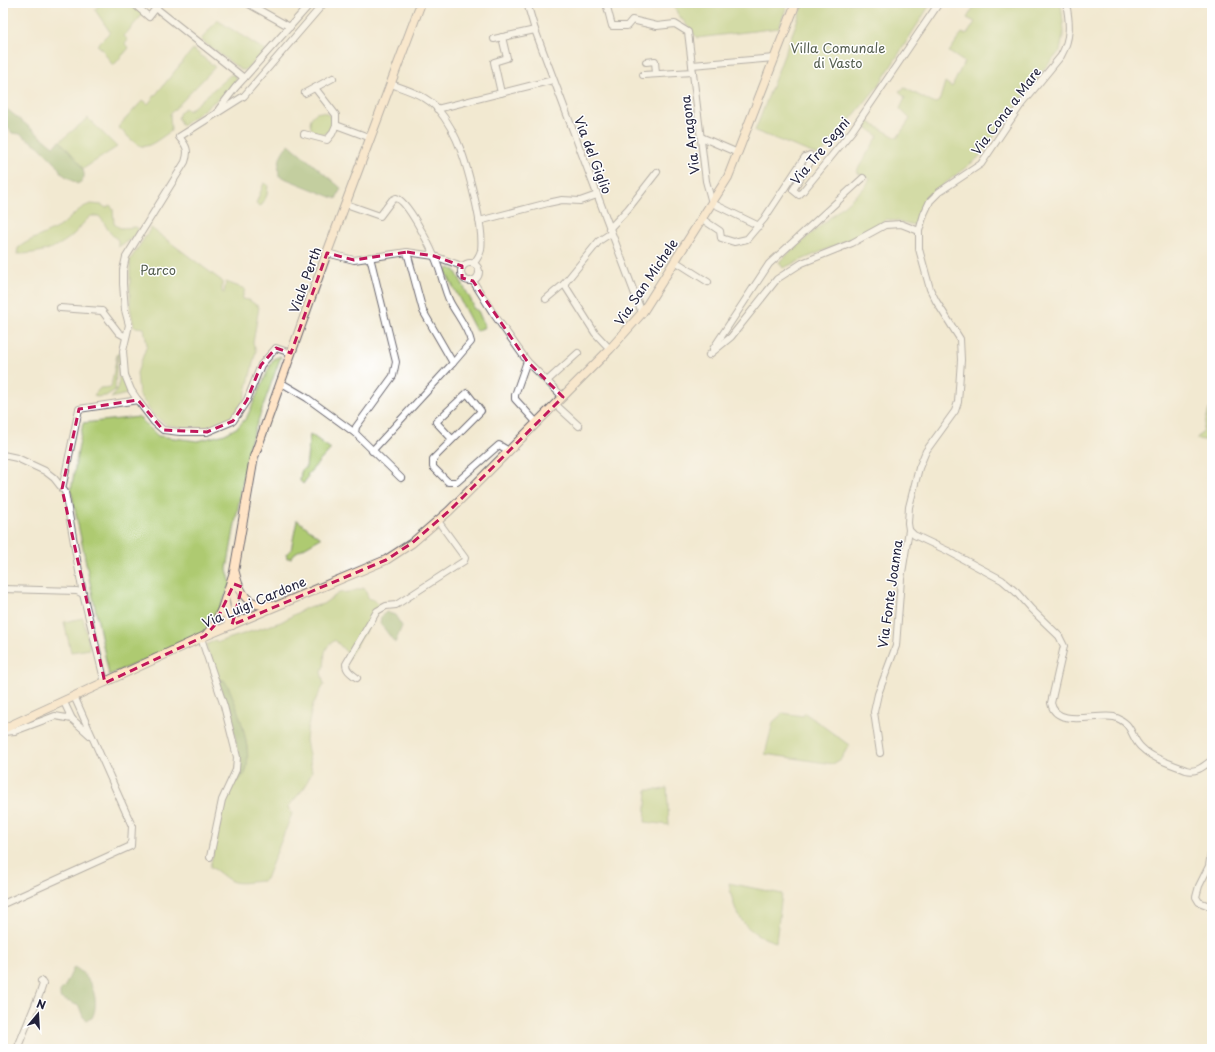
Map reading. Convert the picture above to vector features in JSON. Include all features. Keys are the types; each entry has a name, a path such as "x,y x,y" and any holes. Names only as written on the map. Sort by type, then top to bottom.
{"main road":[{"name":"Viale Perth","path":"203,637 214,626 225,603 231,584 254,456 327,253 421,3"},
{"name":"Via San Michele","path":"438,521 610,349 642,313 728,177 796,3"},
{"name":"Via Luigi Cardone","path":"3,731 74,696 203,637 386,560 412,543 438,521"},
{"name":"Viale Perth","path":"234,572 238,588 254,604 263,606 279,604"},
{"name":"Viale Perth","path":"231,584 236,605 232,625"},
{"path":"225,603 228,620 232,625"}],"street":[{"path":"133,3 149,17 156,8 244,78"},
{"path":"247,3 290,27"},
{"path":"215,114 244,78 311,3 319,9"},
{"path":"291,353 276,348 261,365 247,400 233,421 207,432 162,430 154,422 130,390 125,375 123,351 129,325 125,310 123,284 124,262 158,203 185,162 188,150 179,137 245,95 324,3"},
{"name":"Via del Giglio","path":"527,3 534,30 642,313"},
{"name":"Via Aragona","path":"606,3 612,26 627,26 632,20 656,26 675,24 688,32 706,182 712,203"},
{"name":"Via Tre Segni","path":"759,226 808,155 810,155 812,159 794,187 794,192 801,194 810,184 852,131 939,3"},
{"name":"Via Cona a Mare","path":"909,530 909,507 915,478 926,451 956,406 961,360 960,339 936,301 925,272 919,249 919,231 924,214 930,201 939,192 981,164 1020,106 1061,56 1066,48 1070,32 1066,3"},
{"path":"494,39 534,30"},
{"path":"501,93 494,62 507,58 502,37"},
{"path":"692,65 774,58"},
{"path":"646,62 655,61 656,74"},
{"path":"643,75 693,72"},
{"path":"305,93 334,78"},
{"path":"437,109 553,80"},
{"path":"391,84 420,96 437,109 456,140 464,157 479,221 481,250 474,264"},
{"path":"304,134 327,140 332,134 336,125 336,115 315,88"},
{"path":"234,92 236,97 240,97"},
{"path":"336,125 371,138"},
{"path":"701,137 738,153"},
{"path":"546,299 564,284 598,241 610,231 657,172"},
{"path":"863,178 770,264 709,355 731,337 777,279 802,263 852,243 885,225 901,224 919,231"},
{"path":"479,221 548,203 562,200 580,201 597,195"},
{"path":"346,204 380,216 392,200 399,198 417,224 434,256 444,288 469,335 471,342 372,452"},
{"path":"702,218 720,232 721,238 734,242 747,239 759,226 712,203"},
{"path":"327,253 354,260 407,252 434,256 462,266"},
{"path":"407,252 423,312 453,363"},
{"path":"355,433 356,427 393,376 396,362 370,257"},
{"path":"675,261 708,282"},
{"path":"468,263 474,264 479,268 479,274 473,281 467,281 462,278 460,272 462,266 468,263"},
{"path":"473,281 493,313 527,361 563,396"},
{"path":"564,284 595,333 610,349"},
{"path":"60,308 102,311 119,333 126,337"},
{"path":"547,381 578,353"},
{"path":"527,361 515,395 515,400 536,422"},
{"path":"280,382 307,398 355,433 372,452 401,478"},
{"path":"451,441 451,435 436,422 467,393 481,411 451,441 433,459 433,467 448,482 460,480 499,445 502,445 509,450"},
{"path":"62,489 79,409 138,400"},
{"path":"555,404 579,426"},
{"path":"3,455 17,458 45,471 62,489 67,504 84,594 105,683"},
{"path":"357,678 349,673 346,668 346,664 377,611 386,606 396,605 464,561 465,558 438,521"},
{"path":"909,530 914,535 948,551 1002,580 1060,636 1064,646 1051,703 1052,710 1057,714 1063,717 1072,718 1104,716 1119,719 1129,726 1140,747 1147,752 1186,770 1198,770 1212,760"},
{"name":"Via Fonte Joanna","path":"880,753 874,712 878,694 896,646 901,579 909,530"},
{"path":"3,589 77,591 84,594"},
{"path":"203,637 224,706 237,757 236,770 222,800 210,857"},
{"path":"3,904 131,846 132,826 95,740 74,696"},
{"path":"64,702 72,719 95,740"},
{"name":"Via Luigi Cardone","path":"3,731 15,730 55,716 72,719"},
{"path":"1212,846 1209,866 1199,886 1196,897 1199,902 1212,906"},
{"path":"17,1049 40,993 42,984 41,981"}],"highlighted area":[{"path":"407,252 434,256 462,266 462,278 473,281 527,361 563,397 449,511 412,543 386,560 232,625 242,587 234,584 214,626 205,636 105,683 62,489 79,409 138,400 163,430 207,432 233,421 247,400 261,365 276,348 291,353 327,253 354,260"}],"green space":[{"path":"100,3 128,3 143,14 124,36 128,40 125,44 129,48 113,66 102,49 97,45 110,32 95,10"},
{"path":"674,3 788,3 779,28 697,38 677,13"},
{"name":"Villa Comunale di Vasto","path":"804,3 931,3 879,85 820,156 755,131"},
{"path":"976,3 1061,3 1064,31 1060,51 1043,70 978,158 926,198 914,225 887,219 867,232 783,268 779,262 865,187 870,179 856,172 878,136 864,126 867,121 897,138 910,119 900,109 905,98 899,91 905,88 933,103 939,102 945,82 952,87 964,62 949,52 962,33 968,33 975,22 967,18"},
{"path":"217,20 266,51 245,70 241,70 201,40"},
{"path":"193,49 215,67 170,114 171,131 148,146 138,145 118,127 143,100 148,104"},
{"path":"230,75 235,75 236,80 227,92 182,126 178,118 180,112 185,108 189,111"},
{"path":"3,106 53,146 60,141 74,156 83,169 83,180 77,184 61,173 57,165 38,146 20,134 12,133 3,122"},
{"path":"321,112 329,115 332,123 329,131 321,134 313,131 310,123 313,115"},
{"path":"88,118 117,147 83,169 60,141"},
{"path":"289,144 341,188 336,199 279,176 278,167 280,158 283,151"},
{"path":"264,183 268,185 267,195 262,205 259,206 256,203"},
{"path":"87,205 102,205 106,208 110,205 113,208 114,224 120,228 136,227 139,229 134,237 118,247 118,240 111,234 102,219 99,216 91,216 74,234 54,247 40,252 17,254 18,248 28,241 58,227"},
{"name":"Parco","path":"151,228 222,281 222,292 224,293 226,282 245,289 242,299 249,300 259,307 253,343 256,351 244,400 231,418 215,426 191,428 167,425 153,415 139,394 137,373 147,345 144,328 134,327 130,307 130,260"},
{"path":"449,268 455,270 473,304 473,308 478,311 485,327 476,331 445,271"},
{"path":"118,353 120,353 128,391 127,394 111,398 115,394 118,383"},
{"path":"117,354 115,390 106,396 96,397 94,395 100,388 111,387"},
{"path":"281,356 249,446 227,569 231,584 208,633 109,675 71,490 83,423 139,417 158,436 198,441 225,434 238,427 247,417 273,359"},
{"path":"1209,409 1212,409 1212,441 1196,439 1203,431"},
{"path":"310,434 331,449 307,475 308,477 303,484 300,481 301,471 306,467"},
{"path":"297,520 321,538 295,553 291,558 287,558 286,554 291,550"},
{"path":"364,588 369,599 372,599 381,606 345,663 343,661 347,653 335,640 326,649 321,672 324,685 313,704 307,731 306,740 312,771 305,787 288,807 292,814 266,879 263,881 242,883 231,881 210,867 225,800 233,779 238,781 246,771 247,747 243,727 231,696 217,679 206,645 215,640 218,642 281,622 304,609 323,604 339,593"},
{"path":"386,612 395,615 402,626 395,643 380,623 381,617"},
{"path":"83,618 90,649 71,652 64,622"},
{"path":"217,679 224,680 228,686 236,704 246,740 248,762 246,771 238,781 234,782 233,779 239,761 235,736"},
{"path":"783,713 803,716 805,713 849,745 841,759 833,764 765,754 773,722"},
{"path":"667,788 669,825 645,822 647,790"},
{"path":"729,883 782,894 776,942 756,933 748,928 742,921 734,904"},
{"path":"74,967 90,982 95,997 95,1011 92,1018 87,1020 83,1017 79,1006 60,998 60,991 65,986"}]}
